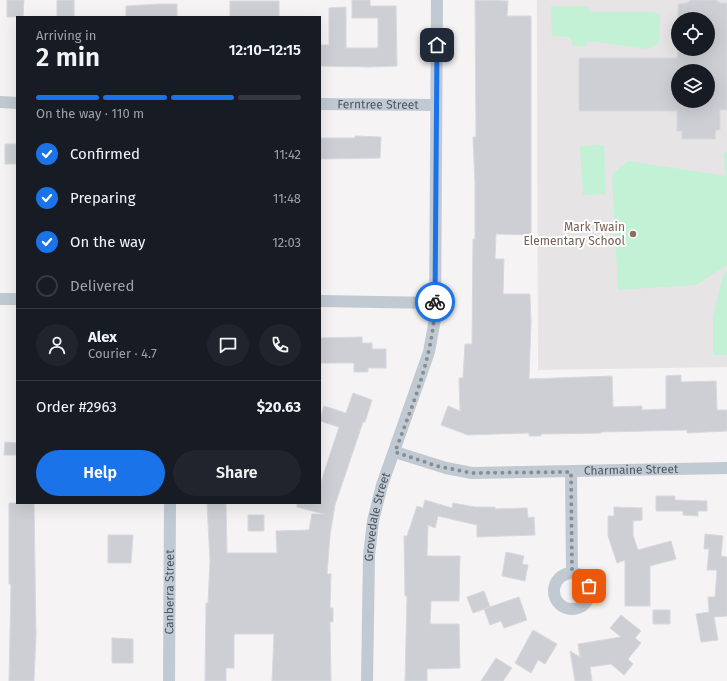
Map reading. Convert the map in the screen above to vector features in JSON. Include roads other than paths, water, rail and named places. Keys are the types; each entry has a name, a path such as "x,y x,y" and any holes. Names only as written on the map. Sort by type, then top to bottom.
{"street":[{"name":"Grovedale Street","path":"367,681 370,538 378,498 429,352 435,302 438,0"},
{"path":"0,102 16,103"},
{"name":"Ferntree Street","path":"321,104 436,105"},
{"path":"0,299 16,299"},
{"path":"321,301 435,302"},
{"name":"Charmaine Street","path":"395,452 440,467 472,473 727,468"},
{"path":"571,472 572,572"},
{"name":"Canberra Street","path":"169,681 170,504"}],"place":[{"name":"Mark Twain Elementary School","path":"633,234"}]}
